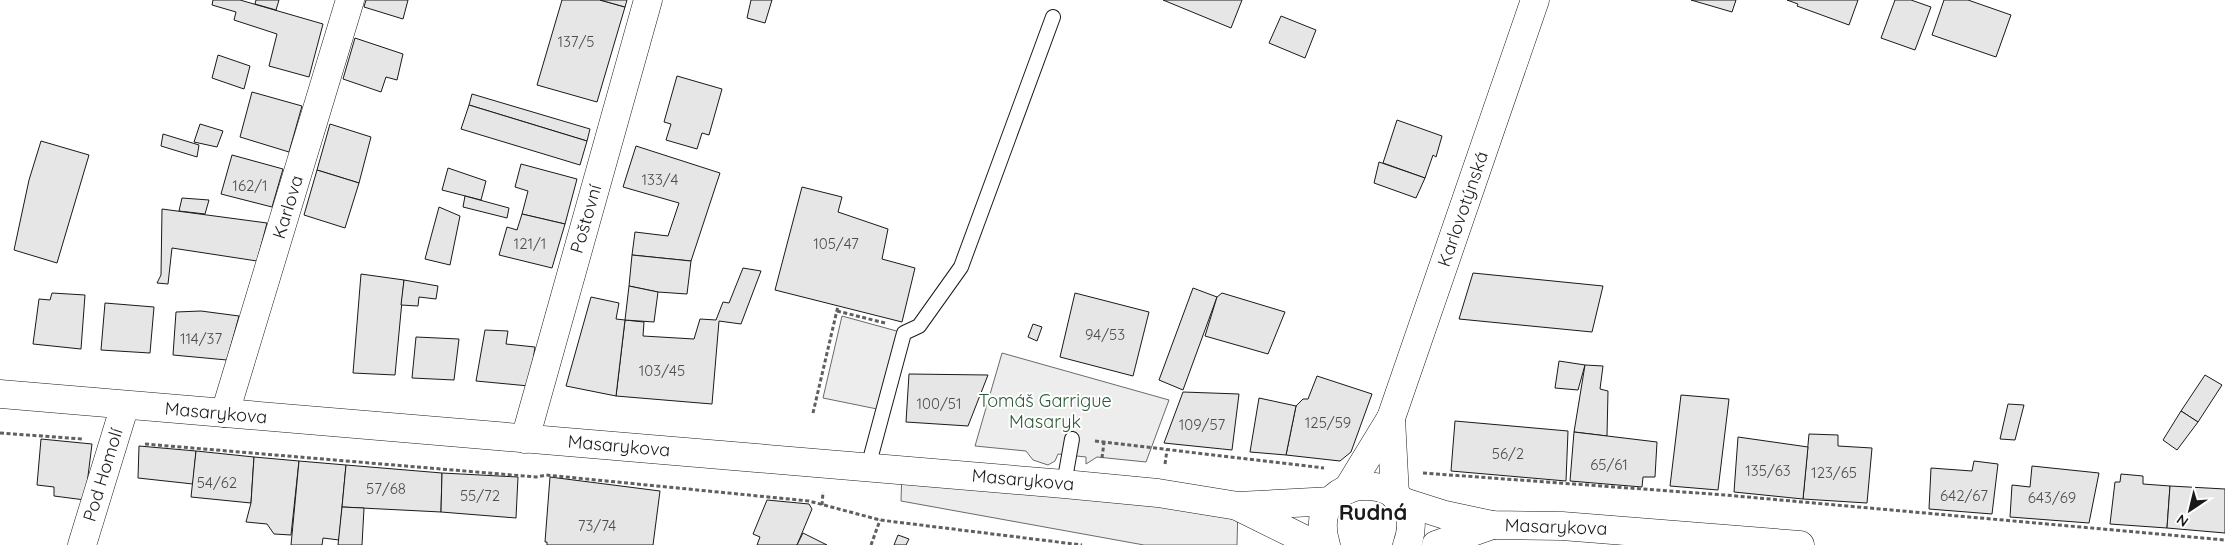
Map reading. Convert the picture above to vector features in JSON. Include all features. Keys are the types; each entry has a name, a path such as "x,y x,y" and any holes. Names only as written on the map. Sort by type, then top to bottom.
{"main road":[{"name":"Karlova","path":"225,414 350,0"},
{"name":"Poštovní","path":"524,438 648,0"},
{"name":"Karlovotýnská","path":"1391,418 1535,0"},
{"name":"Masarykova","path":"0,394 1064,484 1158,493 1238,506"},
{"name":"Pod Homolí","path":"82,545 125,405"},
{"path":"1326,545 1323,526 1326,513 1391,418"},
{"path":"1391,418 1398,498 1410,521 1410,535 1407,545"},
{"path":"1238,506 1340,495 1360,485 1372,485 1385,489 1398,498 1445,515 1492,525"},
{"path":"1238,506 1316,545"},
{"name":"Masarykova","path":"1492,525 1572,526 1800,545"},
{"path":"1436,545 1492,525"}],"lane":[{"path":"868,467 904,333 919,326 961,266 1053,17"},
{"path":"1064,484 1072,438"}],"path":[{"path":"813,412 838,308 912,330"},
{"path":"0,433 84,440"},
{"path":"1072,438 1303,467"},
{"path":"1102,458 1104,442"},
{"path":"136,443 536,477 546,475 810,501 880,520 1082,545"},
{"path":"1165,464 1167,450"},
{"path":"1418,472 1725,496 2225,540"},
{"path":"822,505 824,489"},
{"path":"871,545 880,520"}],"shaded area":[{"path":"842,316 904,333 882,410 823,398"},
{"name":"Tomáš Garrigue Masaryk","path":"1002,353 1169,400 1146,462 1097,457 1086,464 1086,457 1058,454 1055,461 1048,465 1033,460 1026,451 975,446"},
{"path":"902,470 1238,506 1237,545 1144,545 901,501"}],"building":[{"path":"213,0 240,0 323,24 309,77 269,66 277,34 234,20 236,12 212,5"},
{"path":"256,0 279,0 276,10 255,4"},
{"path":"366,0 408,0 403,19 364,7"},
{"path":"562,0 600,0 625,7 597,102 537,85"},
{"path":"600,0 627,0 625,7"},
{"path":"751,0 772,0 765,23 747,18"},
{"path":"1163,0 1242,0 1231,28"},
{"path":"1691,0 1736,0 1732,12"},
{"path":"1787,0 1858,0 1849,25 1797,6 1798,4"},
{"path":"1895,0 1911,0 1931,7 1915,50 1881,38"},
{"path":"1944,0 1968,0 2011,15 1996,57 1932,35"},
{"path":"1281,16 1316,30 1305,58 1269,43"},
{"path":"355,38 403,54 397,80 386,77 381,92 343,79"},
{"path":"218,55 250,66 244,89 212,78"},
{"path":"677,76 722,89 709,135 702,133 697,149 666,140 671,124 664,122"},
{"path":"252,92 302,106 289,152 240,137"},
{"path":"472,94 590,129 587,141 469,105"},
{"path":"469,105 587,141 580,165 461,129"},
{"path":"1397,120 1442,136 1436,157 1433,155 1425,178 1383,163"},
{"path":"200,124 223,131 217,147 194,142"},
{"path":"330,124 371,137 359,183 317,170"},
{"path":"163,134 199,145 197,157 161,146"},
{"path":"41,141 89,155 57,263 14,250 29,180"},
{"path":"636,146 720,173 691,261 632,255 635,232 668,236 679,203 623,187"},
{"path":"232,155 283,169 272,207 221,194"},
{"path":"1379,162 1425,178 1416,198 1374,183"},
{"path":"521,164 577,179 565,224 522,214 528,191 515,187"},
{"path":"448,168 486,181 481,200 442,190"},
{"path":"317,170 359,183 345,228 304,215"},
{"path":"802,187 842,197 838,212 888,229 882,259 915,268 902,322 775,290"},
{"path":"465,196 509,208 507,218 463,207"},
{"path":"182,198 209,200 205,214 179,211"},
{"path":"439,207 460,216 450,265 425,259"},
{"path":"162,209 267,223 257,261 172,248 168,284 157,283 161,275"},
{"path":"522,214 565,224 552,268 499,255 507,227 517,230"},
{"path":"632,255 691,261 687,294 658,292 629,286"},
{"path":"743,268 761,271 741,324 719,321 712,404 616,396 625,320 644,322 643,336 694,339 700,319 716,320 723,302 729,303"},
{"path":"1473,273 1603,286 1592,332 1459,319"},
{"path":"361,274 404,280 395,375 353,373"},
{"path":"404,280 438,286 436,299 419,297 418,306 401,305"},
{"path":"629,286 658,292 654,322 625,320"},
{"path":"1193,288 1217,297 1183,390 1159,380"},
{"path":"52,293 85,295 81,349 33,344 39,299 50,300"},
{"path":"1075,293 1149,312 1133,376 1060,357"},
{"path":"1222,293 1285,312 1268,354 1205,336 1217,297"},
{"path":"591,297 619,303 616,319 625,320 616,396 566,386"},
{"path":"105,303 154,307 150,353 101,350"},
{"path":"201,311 239,316 227,360 173,355 176,312"},
{"path":"1033,324 1042,327 1037,341 1028,337"},
{"path":"485,330 508,331 506,344 535,347 529,386 476,381"},
{"path":"416,337 459,339 454,380 412,378"},
{"path":"1559,361 1585,365 1578,390 1555,388"},
{"path":"1585,365 1603,366 1600,389 1608,391 1607,436 1574,432"},
{"path":"909,374 988,375 968,426 906,422"},
{"path":"2205,375 2222,385 2198,422 2181,411"},
{"path":"1317,376 1372,394 1351,452 1340,461 1286,455 1296,406 1303,399 1308,399"},
{"path":"1183,392 1239,394 1232,450 1164,443"},
{"path":"1681,395 1729,399 1718,490 1670,486"},
{"path":"1259,398 1296,406 1286,455 1250,452"},
{"path":"2008,404 2024,405 2015,440 2000,439"},
{"path":"2181,411 2198,422 2177,450 2163,440"},
{"path":"1455,421 1568,431 1566,481 1451,471"},
{"path":"1574,432 1657,442 1655,477 1643,477 1642,487 1570,481"},
{"path":"1809,434 1838,435 1838,446 1872,448 1867,503 1803,499"},
{"path":"1738,437 1808,447 1803,499 1734,492"},
{"path":"41,439 92,444 85,500 54,496 54,487 37,485"},
{"path":"139,446 196,451 193,484 138,478"},
{"path":"196,451 254,457 251,503 191,497"},
{"path":"254,457 299,461 291,535 274,534 267,524 246,522 251,503"},
{"path":"299,461 346,465 339,540 323,538 322,545 291,545"},
{"path":"1974,461 1998,464 1992,514 1929,509 1931,468 1972,471"},
{"path":"346,465 442,473 441,512 342,507"},
{"path":"2032,466 2099,473 2089,523 2010,517 2012,485 2030,487"},
{"path":"442,473 518,477 516,518 441,512"},
{"path":"2121,474 2143,476 2143,484 2170,486 2167,528 2110,524 2115,482 2120,482"},
{"path":"550,477 660,491 653,545 547,545 547,542 545,542"},
{"path":"2170,486 2225,489 2225,533 2167,528"},
{"path":"767,500 809,504 812,509 797,545 757,545 760,537 753,534"},
{"path":"342,507 364,508 362,545 338,545"},
{"path":"803,533 827,545 797,545"},
{"path":"898,535 909,539 906,545 894,545"}],"district":[{"name":"Rudná","path":"1373,512"}]}
